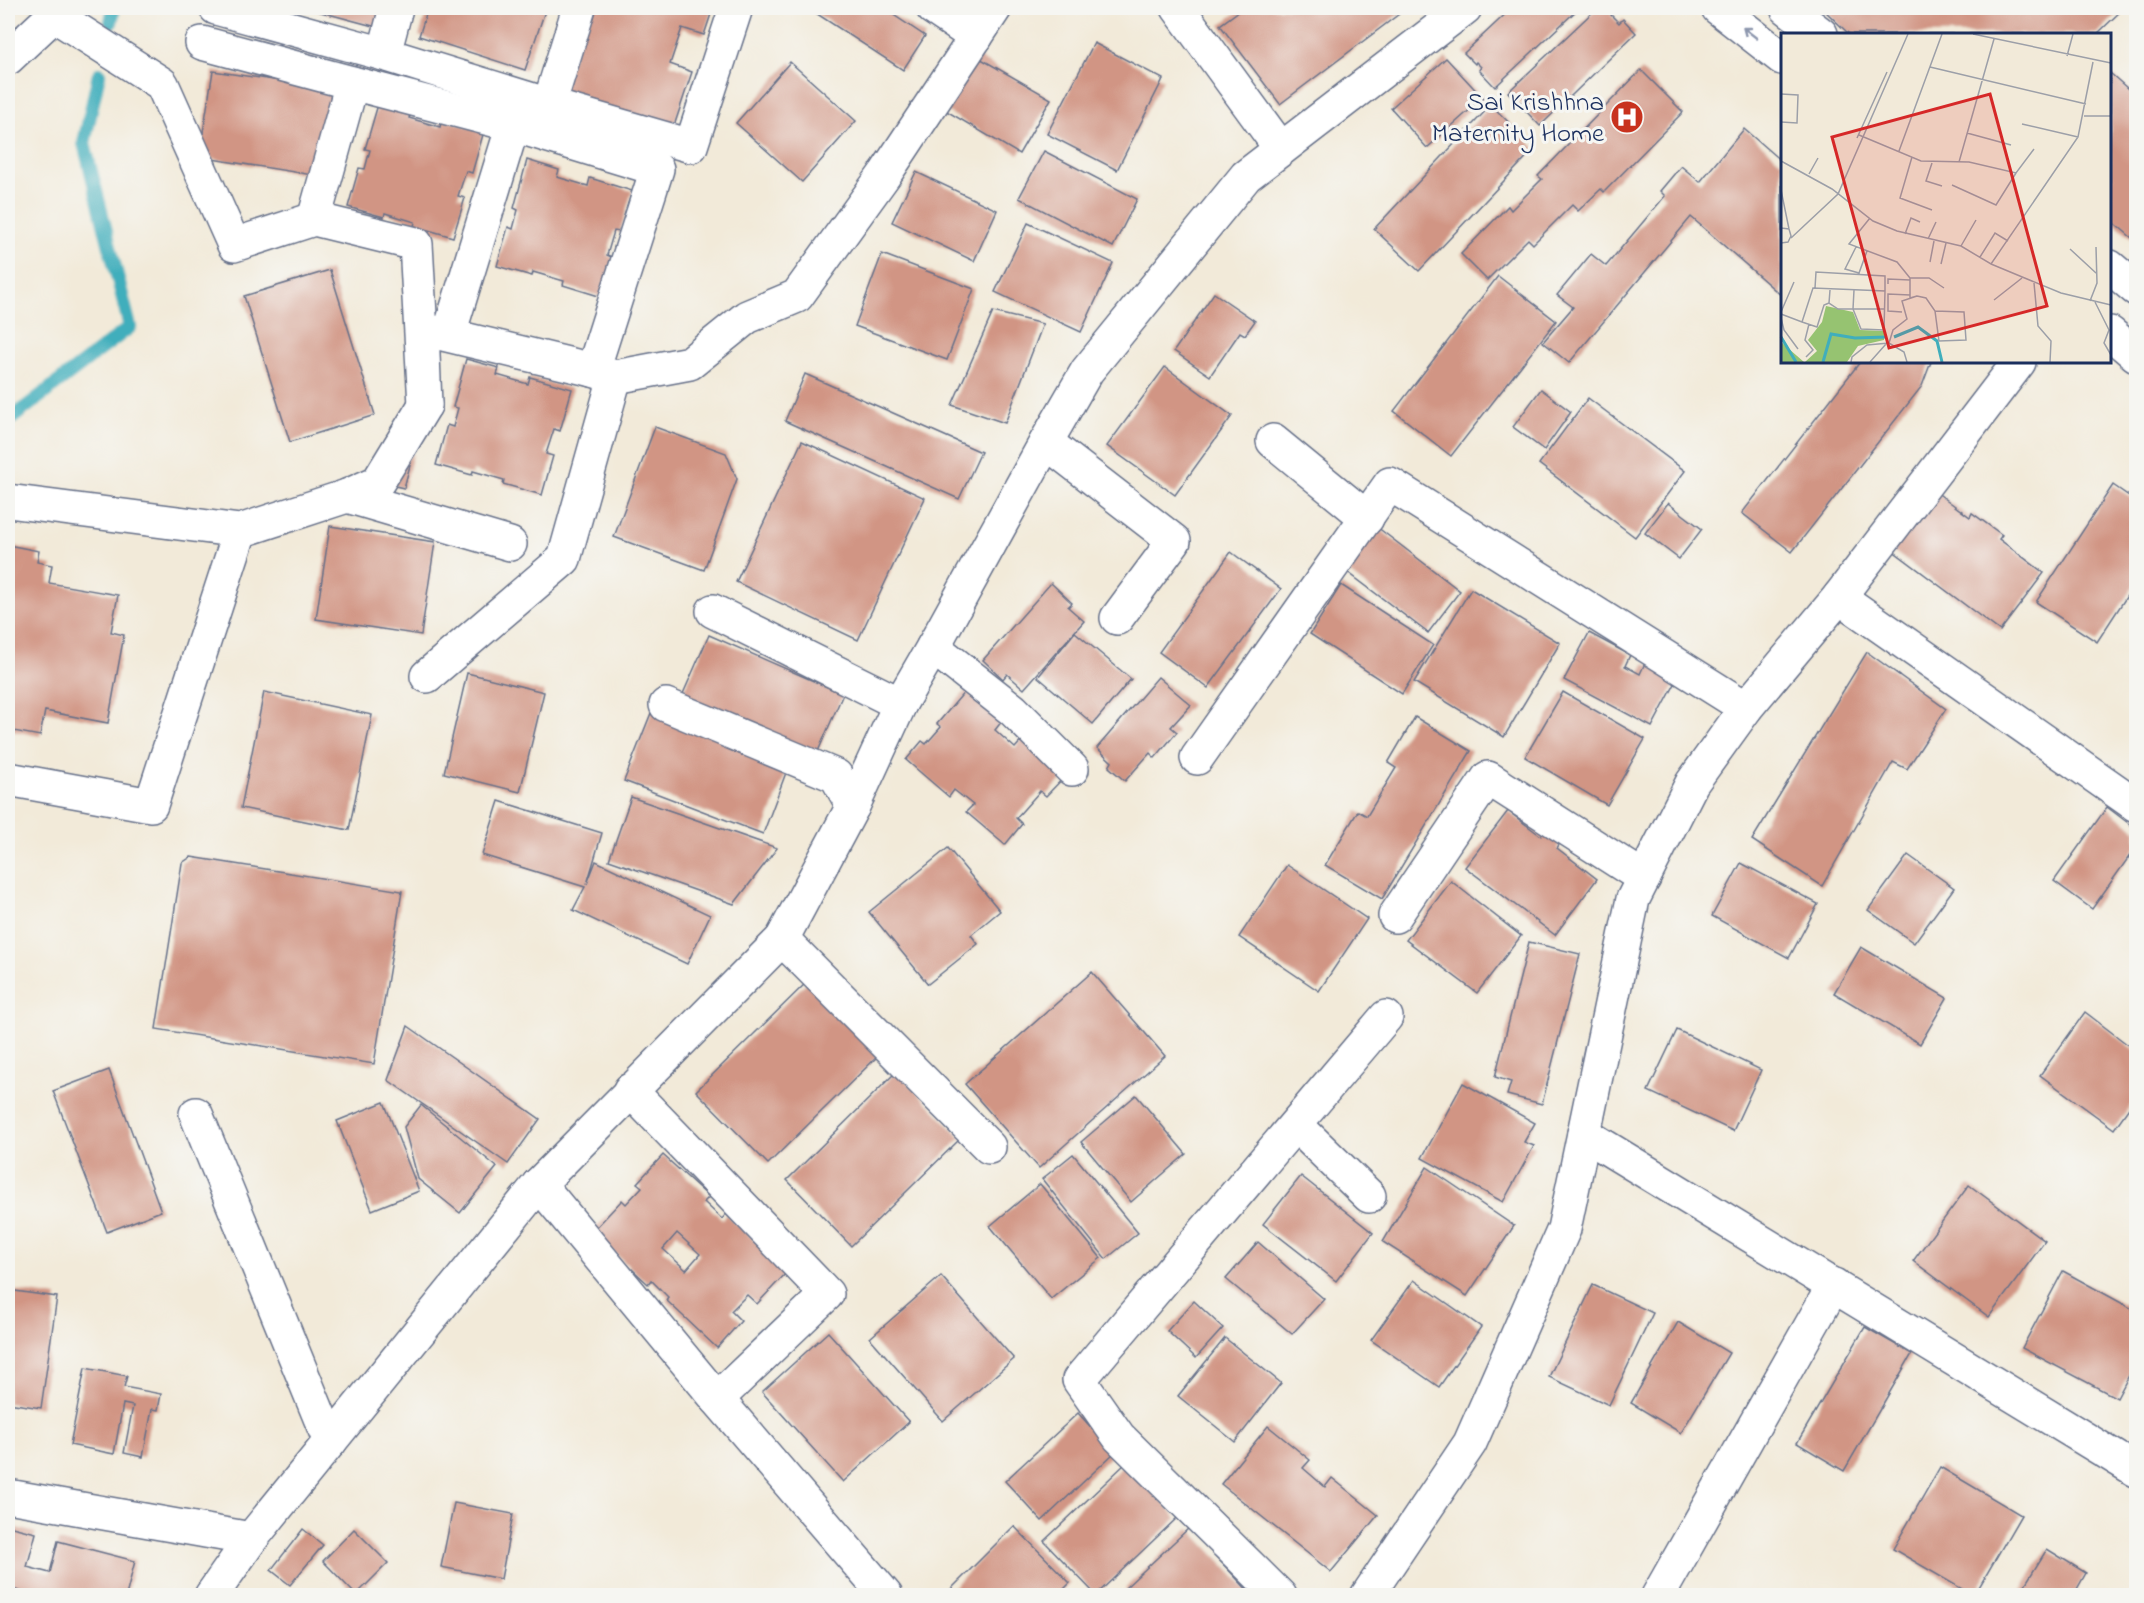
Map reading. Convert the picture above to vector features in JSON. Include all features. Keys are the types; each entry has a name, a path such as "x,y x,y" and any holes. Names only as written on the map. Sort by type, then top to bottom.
{"street":[{"path":"216,8 384,54 691,146 736,8"},
{"path":"384,54 396,8"},
{"path":"549,105 579,8"},
{"path":"933,8 976,37"},
{"path":"8,501 240,531 347,496 378,482 424,405 422,329 604,374 690,363 747,316 797,296 885,174 995,8"},
{"path":"1178,8 1281,149"},
{"path":"211,1596 251,1539 539,1184 782,939 853,806 900,704 1087,371 1246,176 1465,8"},
{"path":"1718,8 1781,57"},
{"path":"1787,8 1820,33"},
{"path":"8,58 54,11 86,35 162,84 234,245 314,219 416,244 424,405"},
{"path":"202,43 513,125 657,169 604,374 564,559 426,676"},
{"path":"314,219 352,83"},
{"path":"449,334 513,125"},
{"path":"2111,269 2136,289"},
{"path":"2111,335 2136,355"},
{"path":"1367,1596 1470,1443 1564,1229 1633,899 1692,783 1746,708 1839,597 2018,363"},
{"path":"1273,441 1366,518"},
{"path":"1046,442 1174,541 1117,618"},
{"path":"1197,758 1390,484 1746,708"},
{"path":"347,496 510,543"},
{"path":"8,779 151,805 240,531"},
{"path":"1839,597 2136,805"},
{"path":"713,611 900,704"},
{"path":"933,647 1013,710 1072,769"},
{"path":"666,705 836,776 853,806"},
{"path":"1395,916 1488,778 1644,878"},
{"path":"782,939 989,1147"},
{"path":"1280,1596 1119,1437 1079,1380 1386,1017"},
{"path":"630,1090 827,1294 717,1399"},
{"path":"196,1114 330,1442"},
{"path":"1296,1125 1369,1196"},
{"path":"1584,1134 2136,1470"},
{"path":"539,1184 717,1399 886,1596"},
{"path":"1658,1596 1834,1285"},
{"path":"8,1496 251,1539"}],"building":[{"path":"306,8 382,8 377,27"},
{"path":"428,8 546,8 525,70 419,36"},
{"path":"589,8 713,8 704,35 682,28 670,64 692,72 672,132 560,95"},
{"path":"808,8 883,8 925,36 903,70"},
{"path":"1243,8 1407,8 1280,104 1220,25"},
{"path":"1512,8 1579,8 1495,87 1479,70 1481,67 1464,53"},
{"path":"1597,8 1612,8 1615,11 1611,15 1619,23 1623,19 1636,33 1540,126 1523,108 1525,106 1518,103 1508,92"},
{"path":"1822,8 2124,8 2098,33 1848,33"},
{"path":"1094,43 1163,79 1117,170 1047,134"},
{"path":"969,52 1051,99 1019,154 938,106"},
{"path":"1446,58 1483,98 1427,148 1391,108"},
{"path":"790,62 856,121 802,182 736,123"},
{"path":"1641,70 1683,112 1604,192 1601,189 1578,211 1572,205 1533,244 1528,239 1487,280 1461,254 1508,206 1511,210 1542,179 1538,176"},
{"path":"213,71 333,89 319,176 199,157"},
{"path":"2111,74 2136,96 2136,233 2132,238 2111,220"},
{"path":"379,101 411,110 409,118 440,127 442,119 484,131 472,173 466,171 458,196 465,198 453,237 414,226 415,222 385,213 384,217 348,207 359,168 365,169 370,150 365,149"},
{"path":"1491,105 1535,148 1419,271 1374,229"},
{"path":"1744,129 1781,161 1781,295 1691,217 1569,363 1543,342 1573,307 1557,295 1591,254 1606,266 1665,196 1660,191 1681,166 1700,182"},
{"path":"1044,151 1137,199 1113,247 1019,198"},
{"path":"527,160 559,170 557,177 588,186 590,178 632,191 620,232 614,231 607,255 614,258 602,297 563,285 564,281 533,272 532,276 497,266 508,227 513,229 518,210 514,208"},
{"path":"916,172 997,210 974,261 892,222"},
{"path":"1028,223 1113,263 1081,332 995,292"},
{"path":"882,254 974,289 947,360 855,326"},
{"path":"330,270 375,415 290,442 244,296"},
{"path":"1498,276 1556,321 1451,456 1394,411"},
{"path":"1214,293 1255,321 1245,335 1240,332 1210,376 1174,351"},
{"path":"993,312 1043,324 1005,423 952,405"},
{"path":"466,359 499,368 497,375 528,384 530,377 572,389 560,431 554,429 546,454 553,456 542,495 503,484 504,480 473,471 472,475 436,465 447,425 453,427 458,408 453,407"},
{"path":"1859,363 1931,363 1922,386 1792,552 1742,513"},
{"path":"1165,367 1232,416 1175,495 1107,446"},
{"path":"805,374 981,452 959,499 785,421"},
{"path":"1541,389 1571,412 1544,450 1513,427"},
{"path":"1588,398 1685,471 1635,537 1539,464"},
{"path":"655,427 726,453 737,479 704,570 614,537"},
{"path":"802,441 925,498 858,640 736,582"},
{"path":"413,454 404,488 378,482"},
{"path":"2113,485 2136,501 2136,582 2097,642 2036,602"},
{"path":"1936,492 1970,517 1972,513 2002,535 1999,539 2044,573 2000,631 1892,550"},
{"path":"1668,503 1702,529 1679,559 1645,533"},
{"path":"330,526 435,542 421,635 316,619"},
{"path":"1377,527 1460,591 1428,633 1345,570"},
{"path":"8,545 39,551 37,562 52,565 49,583 118,595 111,632 124,635 108,723 45,711 40,736 8,730"},
{"path":"1231,552 1281,589 1208,688 1159,652"},
{"path":"1051,583 1072,603 1068,607 1084,621 1024,689 1007,674 1003,679 983,660"},
{"path":"1341,585 1433,645 1402,694 1310,634"},
{"path":"1471,589 1560,643 1504,737 1414,682"},
{"path":"1075,632 1131,679 1093,724 1038,677"},
{"path":"1589,633 1630,655 1625,666 1640,674 1645,663 1677,680 1652,727 1564,680"},
{"path":"709,635 843,694 816,756 682,696"},
{"path":"1867,652 1946,709 1907,769 1893,762 1822,886 1752,840"},
{"path":"467,673 544,692 520,792 444,773"},
{"path":"1158,677 1191,705 1171,727 1177,732 1155,758 1150,753 1125,781 1109,767 1112,762 1097,748"},
{"path":"966,690 1002,721 995,730 1015,748 1023,739 1072,769 1046,796 1040,791 1016,818 1022,824 1005,845 966,812 973,805 954,790 949,797 906,760 922,741 926,744 941,727 937,724"},
{"path":"264,692 372,715 349,830 241,808"},
{"path":"1563,692 1645,739 1607,805 1525,757"},
{"path":"653,708 790,762 763,834 624,781"},
{"path":"1415,717 1471,751 1382,899 1325,865 1358,811 1367,816 1396,768 1388,763"},
{"path":"631,797 777,848 734,904 609,860"},
{"path":"499,801 602,833 587,884 596,861 710,915 687,964 573,910 585,887 482,855"},
{"path":"2107,807 2136,829 2136,847 2092,909 2054,881"},
{"path":"1508,811 1541,836 1544,831 1560,843 1557,848 1597,879 1555,935 1465,867"},
{"path":"948,848 1000,911 971,935 978,944 928,984 869,912"},
{"path":"1908,855 1954,888 1914,943 1868,910"},
{"path":"191,857 402,891 374,1064 156,1029 182,863"},
{"path":"1741,863 1818,904 1789,958 1712,916"},
{"path":"1287,865 1367,919 1319,991 1239,937"},
{"path":"1451,881 1521,936 1477,993 1406,940"},
{"path":"1529,942 1580,954 1542,1104 1507,1095 1511,1082 1495,1077"},
{"path":"1861,947 1947,998 1920,1044 1834,993"},
{"path":"1092,972 1165,1056 1039,1168 965,1084"},
{"path":"812,977 883,1051 768,1164 696,1091"},
{"path":"2085,1012 2136,1051 2136,1098 2114,1129 2040,1075"},
{"path":"408,1026 540,1119 508,1164 388,1080"},
{"path":"1677,1030 1761,1070 1733,1131 1648,1091"},
{"path":"109,1070 161,1211 107,1232 53,1091"},
{"path":"897,1071 961,1138 851,1246 787,1180"},
{"path":"1463,1083 1535,1123 1524,1142 1534,1146 1503,1202 1422,1158"},
{"path":"1136,1095 1186,1154 1131,1202 1081,1142"},
{"path":"384,1102 419,1191 372,1210 337,1121"},
{"path":"421,1105 497,1167 460,1213 418,1179 404,1127"},
{"path":"1073,1154 1138,1233 1106,1259 1042,1179"},
{"path":"663,1155 709,1197 704,1202 722,1219 726,1214 788,1271 757,1304 747,1295 731,1311 741,1321 717,1348 666,1300 668,1297 651,1280 648,1284 592,1232 622,1200 626,1204 642,1187 637,1183","holes":["677,1233 700,1254 686,1270 663,1249"]},
{"path":"1427,1167 1514,1226 1467,1296 1383,1242"},
{"path":"1301,1176 1373,1233 1336,1281 1263,1224"},
{"path":"1040,1184 1101,1258 1051,1299 990,1226"},
{"path":"1969,1185 2045,1241 1989,1317 1913,1261"},
{"path":"1258,1242 1324,1299 1292,1334 1226,1279"},
{"path":"2063,1271 2136,1311 2136,1362 2117,1398 2022,1348"},
{"path":"941,1276 1014,1359 943,1421 870,1338"},
{"path":"1414,1280 1481,1327 1439,1387 1371,1340"},
{"path":"1593,1285 1653,1313 1609,1405 1549,1377"},
{"path":"8,1290 57,1297 41,1408 8,1403"},
{"path":"1194,1301 1223,1328 1196,1358 1167,1331"},
{"path":"1678,1322 1729,1353 1681,1433 1631,1403"},
{"path":"1865,1327 1912,1354 1844,1471 1797,1443"},
{"path":"828,1332 909,1422 843,1482 762,1392"},
{"path":"1225,1338 1281,1383 1235,1442 1178,1396"},
{"path":"85,1368 127,1376 124,1387 161,1394 158,1410 152,1409 143,1457 124,1453 133,1406 123,1404 114,1454 70,1445"},
{"path":"1078,1413 1114,1453 1042,1521 1005,1481"},
{"path":"1268,1426 1310,1460 1303,1468 1325,1487 1332,1478 1378,1515 1331,1572 1221,1484"},
{"path":"1126,1463 1177,1518 1096,1595 1044,1541"},
{"path":"1940,1467 2021,1515 1974,1596 1893,1549"},
{"path":"454,1503 513,1514 501,1579 441,1567"},
{"path":"8,1526 36,1533 27,1567 50,1573 58,1541 135,1561 126,1596 38,1596 8,1588"},
{"path":"1014,1526 1070,1583 1057,1596 944,1596"},
{"path":"1189,1528 1253,1596 1132,1596 1125,1588"},
{"path":"303,1529 323,1545 290,1585 271,1570"},
{"path":"354,1529 388,1563 356,1595 323,1561"},
{"path":"2047,1549 2086,1573 2073,1596 2018,1596"}],"waterway":[{"path":"111,22 114,8"},
{"path":"8,421 130,327 84,143 99,74"}],"place":[{"name":"Sai Krishhna Maternity Home","path":"1627,117"}]}
